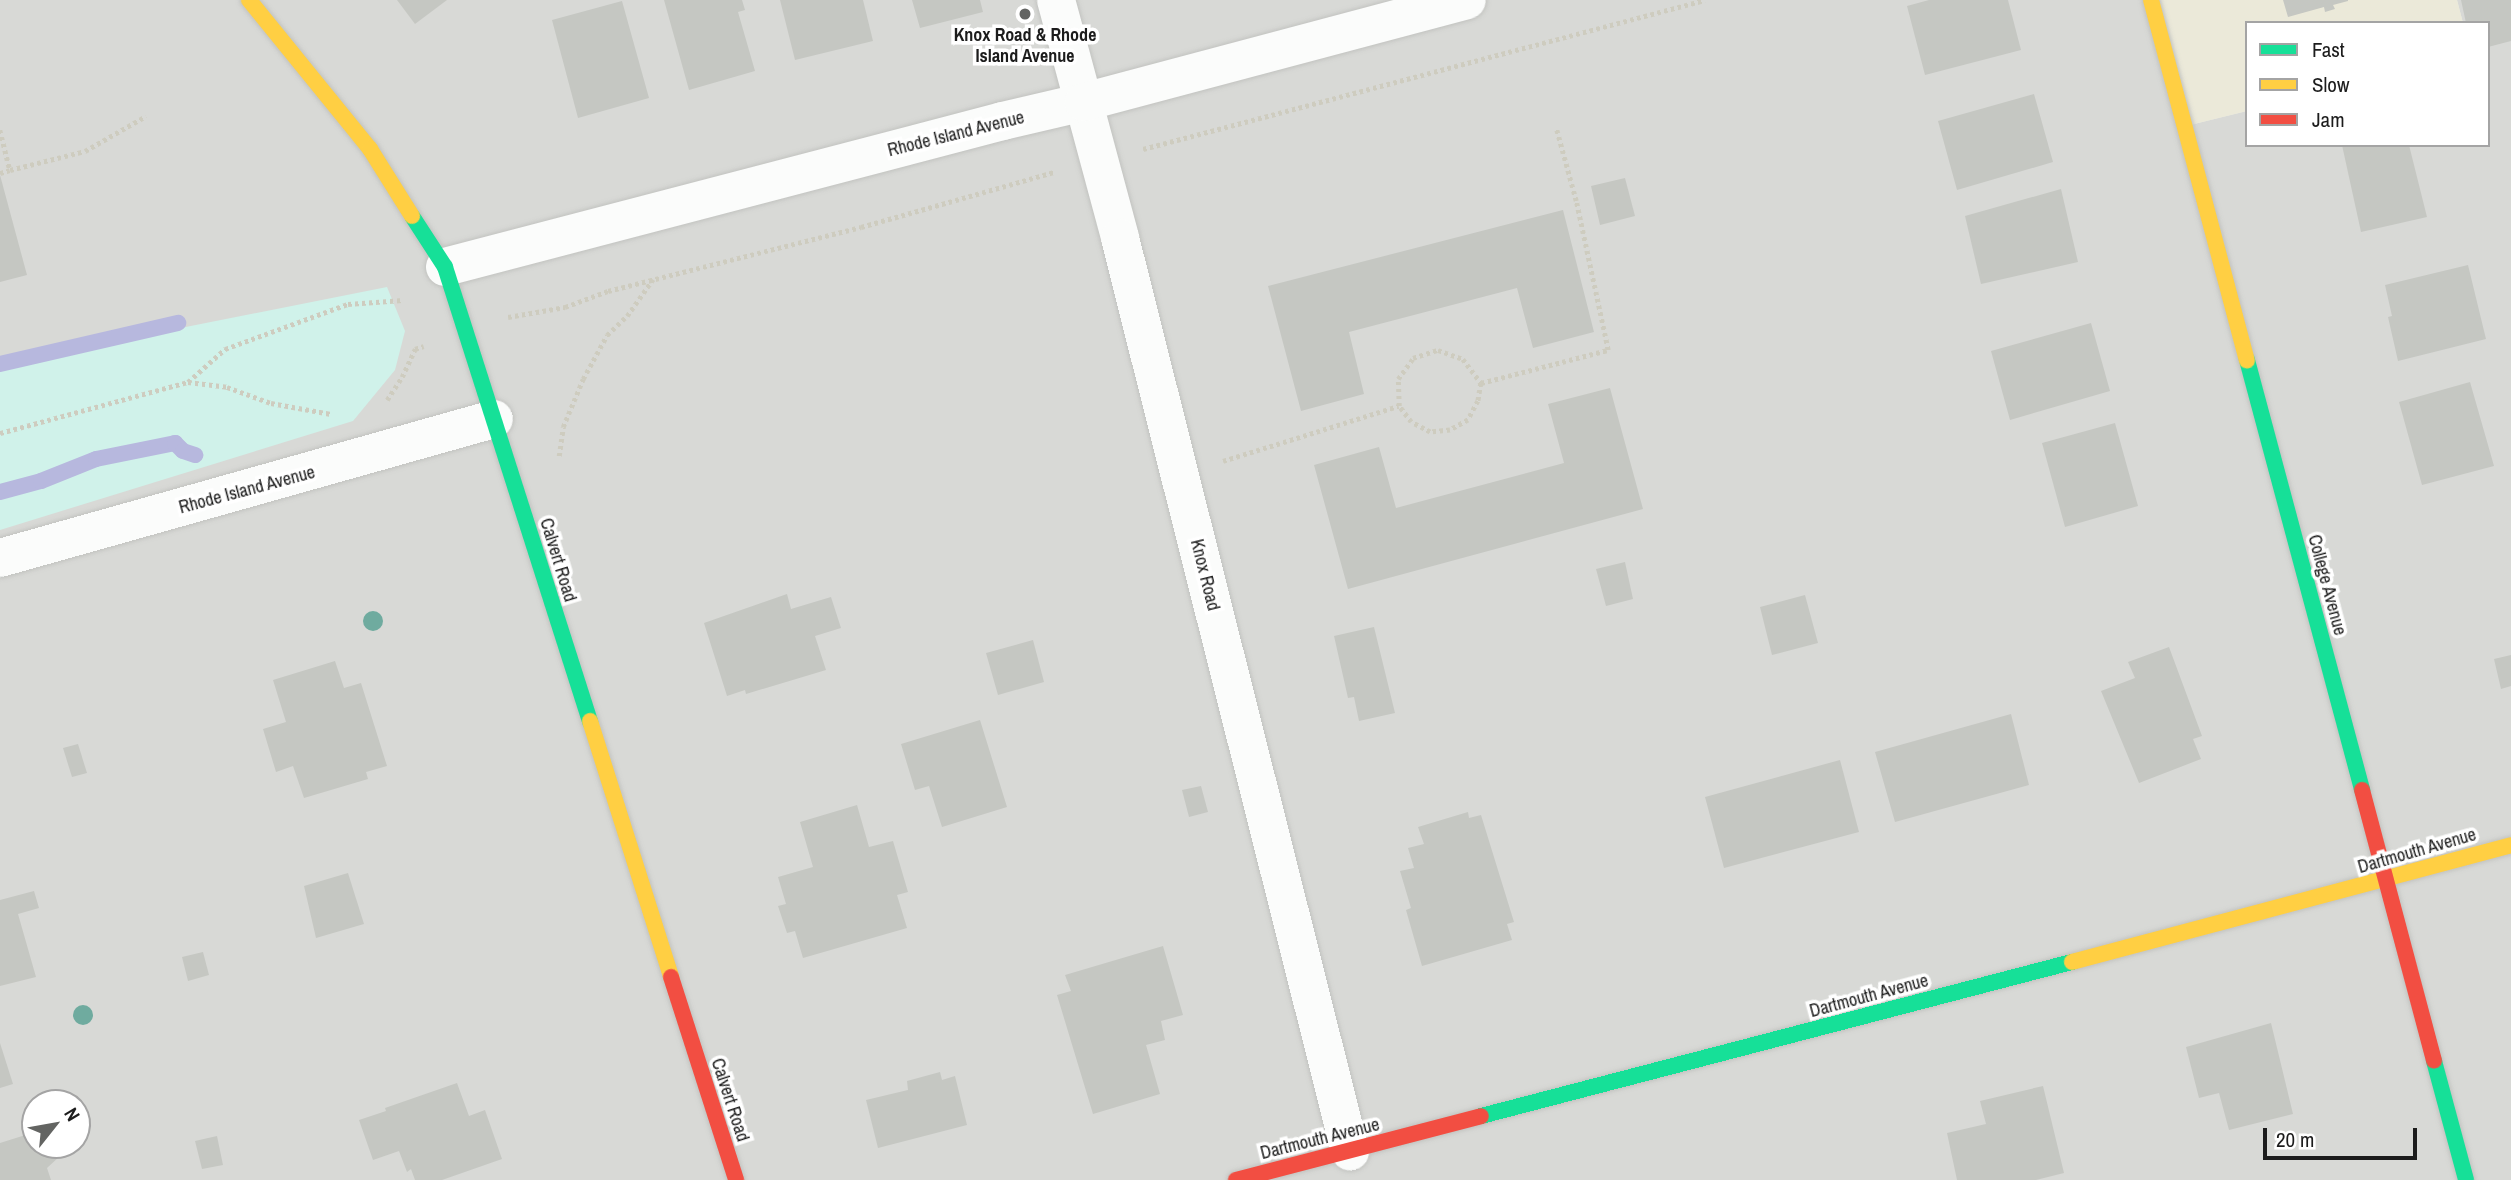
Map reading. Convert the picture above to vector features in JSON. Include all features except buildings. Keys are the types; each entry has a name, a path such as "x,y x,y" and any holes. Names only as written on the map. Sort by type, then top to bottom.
{"street":[{"name":"Calvert Road","path":"249,0 370,149 445,267 736,1180"},
{"name":"Knox Road","path":"1056,0 1350,1151"},
{"name":"Rhode Island Avenue","path":"445,267 1467,0"},
{"name":"College Avenue","path":"2151,0 2466,1180"},
{"name":"Rhode Island Avenue","path":"0,558 494,419"},
{"name":"Dartmouth Avenue","path":"1236,1180 2511,845"}],"path":[{"path":"1140,150 1705,0"},
{"path":"0,173 85,150 146,116"},
{"path":"1481,383 1608,350 1576,201 1556,128"},
{"path":"0,130 10,170"},
{"path":"520,313 565,307 654,278 861,227 1064,169"},
{"path":"559,456 563,427 583,379 607,335 627,316 654,278"},
{"path":"188,382 225,349 348,304 404,300"},
{"path":"379,403 388,400 415,349 466,331"},
{"path":"1438,350 1463,359 1481,383 1478,401 1468,420 1450,430 1430,432 1411,422 1399,405 1398,379 1413,358 1438,350"},
{"path":"0,433 188,382 227,387 271,403 328,414 340,413"},
{"path":"1219,462 1399,405"}],"shaded area":[{"path":"0,0 2150,0 2182,127 2245,111 2245,147 2490,147 2490,21 2462,21 2457,0 2511,0 2511,1180 0,1180"},
{"path":"2151,0 2457,0 2462,21 2245,21 2245,111 2182,127"},
{"path":"387,287 405,331 395,370 353,421 0,530 0,364"}],"waterway":[{"path":"0,364 178,323"},
{"path":"0,492 41,481 96,459 175,443 183,451 195,455"}],"traffic: fast":[{"path":"412,216 445,267 590,721"},
{"path":"2247,360 2362,790"},
{"path":"1481,1116 2072,962"},
{"path":"2434,1061 2466,1180"}],"traffic: slow":[{"path":"249,0 370,149 412,216"},
{"path":"2151,0 2247,360"},
{"path":"590,721 671,977"},
{"path":"2072,962 2511,845"}],"traffic: jam":[{"path":"2362,790 2434,1061"},
{"path":"671,977 736,1180"},
{"path":"1236,1180 1481,1116"}],"place":[{"name":"Knox Road & Rhode Island Avenue","path":"1025,14"}]}
